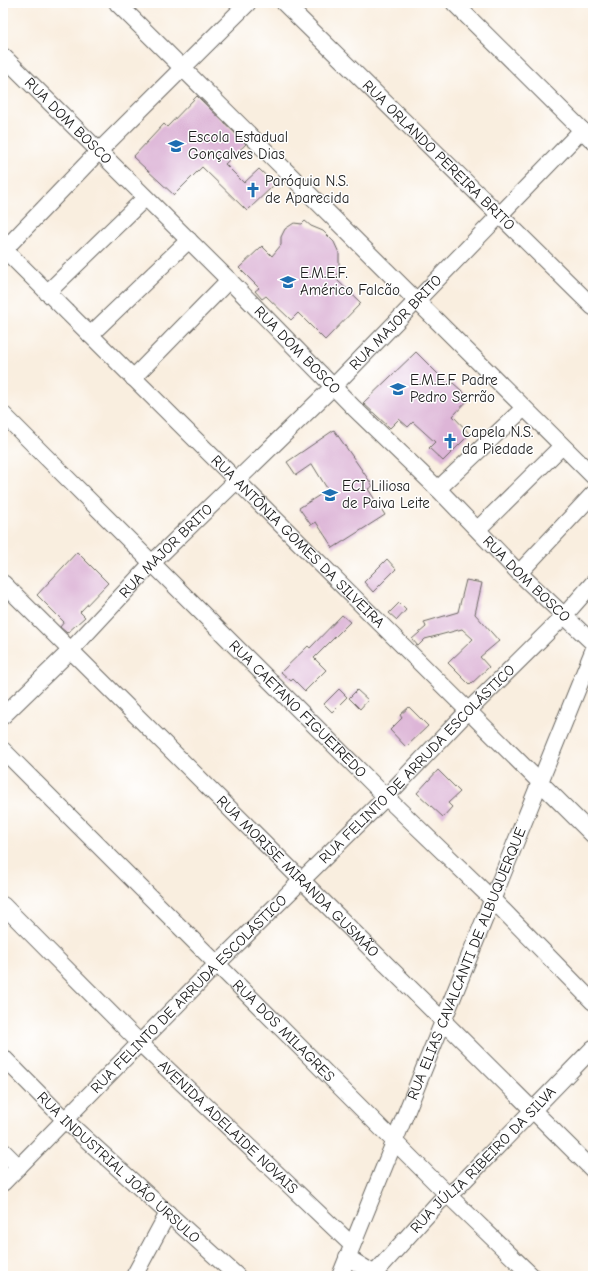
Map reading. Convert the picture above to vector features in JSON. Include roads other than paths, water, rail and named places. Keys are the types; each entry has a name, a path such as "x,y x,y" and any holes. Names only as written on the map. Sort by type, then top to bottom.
{"street":[{"path":"117,3 593,476"},
{"path":"4,250 99,151 248,3"},
{"name":"RUA ORLANDO PEREIRA BRITO","path":"284,3 593,307"},
{"path":"454,3 588,135"},
{"name":"RUA DOM BOSCO","path":"3,56 229,280 359,413 438,489 520,573 593,643"},
{"name":"RUA MAJOR BRITO","path":"3,716 71,650 153,562 334,386 418,301 499,214 588,135"},
{"path":"47,293 145,198"},
{"path":"90,335 189,240"},
{"name":"RUA ANTÔNIA GOMES DA SILVEIRA","path":"4,250 469,710 593,835"},
{"path":"133,378 229,280"},
{"path":"438,489 524,408"},
{"name":"RUA CAETANO FIGUEIREDO","path":"3,414 153,562 386,797 492,899 593,1002"},
{"path":"478,530 562,446"},
{"path":"520,573 593,494"},
{"name":"RUA MORISE MIRANDA GUSMÃO","path":"3,583 593,1170"},
{"name":"RUA FELINTO DE ARRUDA ESCOLÁSTICO","path":"3,1183 141,1044 217,964 386,797 469,710 564,616 593,583"},
{"name":"RUA ELIAS CAVALCANTI DE ALBUQUERQUE","path":"340,1276 442,1020 593,651"},
{"name":"RUA DOS MILAGRES","path":"3,750 448,1195 532,1276"},
{"name":"AVENIDA ADELAIDE NOVAIS","path":"3,905 349,1251 376,1275"},
{"name":"RUA JÚLIA RIBEIRO DA SILVA","path":"376,1275 439,1202 458,1187 532,1109 593,1048"},
{"name":"RUA INDUSTRIAL JOÃO ÚRSULO","path":"3,1057 65,1120 236,1275"},
{"path":"3,1151 19,1167"},
{"path":"134,1276 168,1213"}],"place":[{"name":"Escola Estadual Gonçalves Dias","path":"176,146"},
{"name":"Paróquia N.S. de Aparecida","path":"253,190"},
{"name":"E.M.E.F. Américo Falcão","path":"288,282"},
{"name":"E.M.E.F Padre Pedro Serrão","path":"398,389"},
{"name":"Capela N.S. da Piedade","path":"450,441"},
{"name":"ECI Liliosa de Paiva Leite","path":"330,495"}]}
